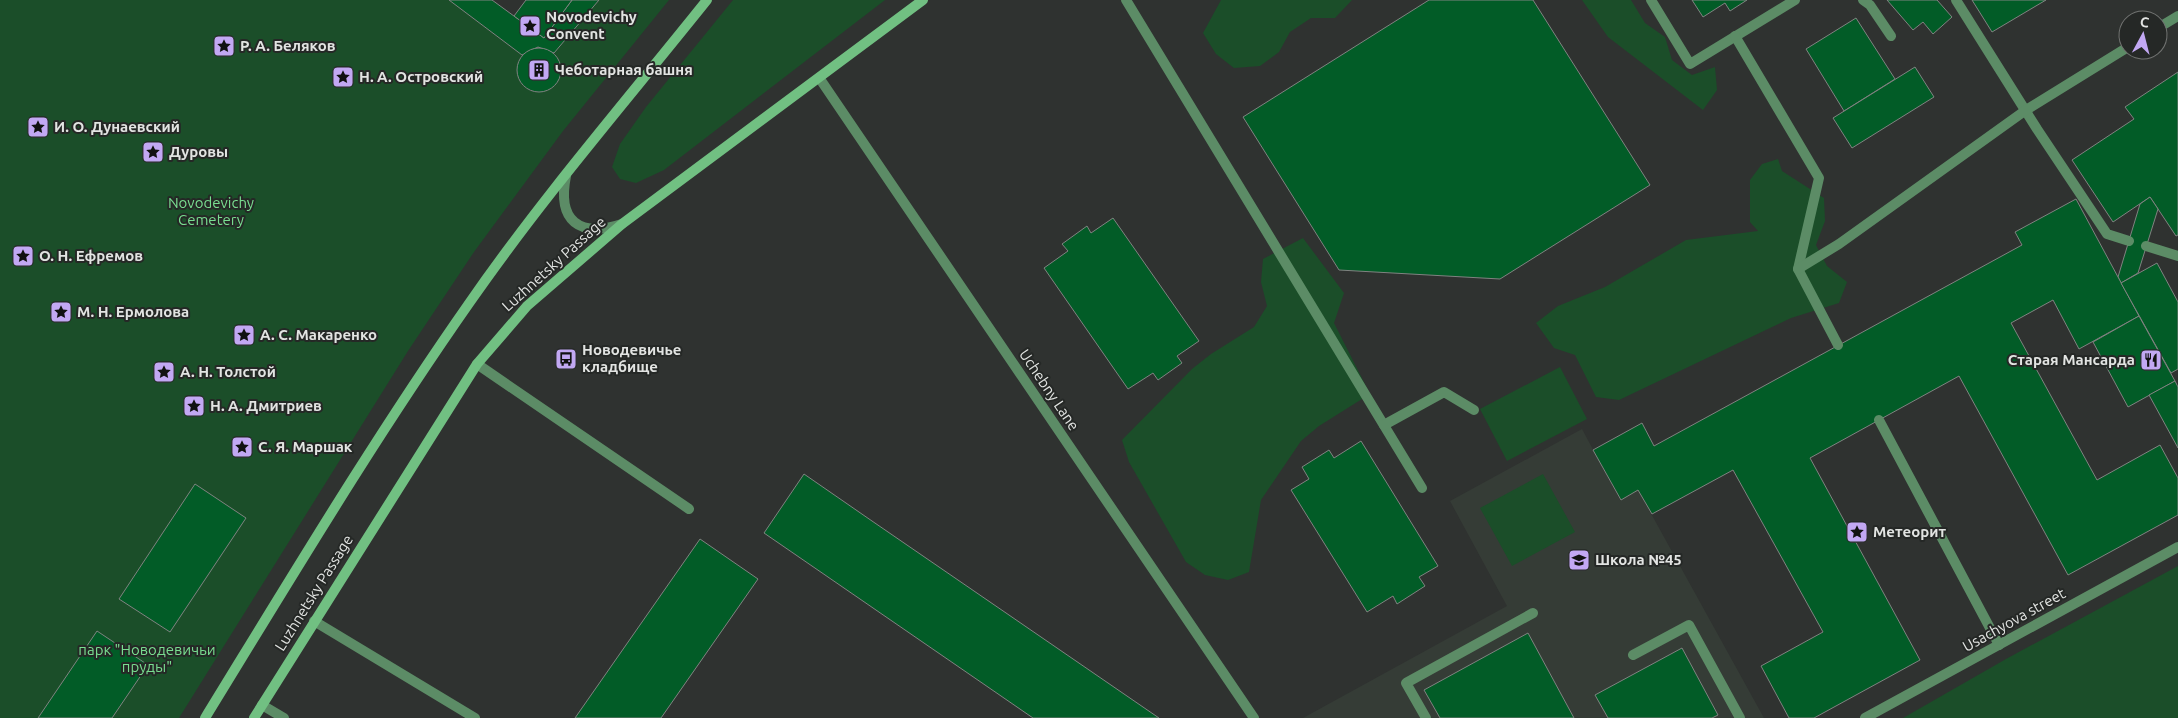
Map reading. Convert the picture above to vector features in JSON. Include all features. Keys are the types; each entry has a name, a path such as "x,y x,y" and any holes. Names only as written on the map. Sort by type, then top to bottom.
{"main road":[{"name":"Luzhnetsky Passage","path":"205,718 426,366 506,251 707,0"},
{"name":"Luzhnetsky Passage","path":"254,718 477,364 527,306 622,224 820,79 923,0"}],"street":[{"path":"1126,0 1422,488"},
{"path":"1651,0 1690,64 1795,0"},
{"path":"1864,0 1870,5 1891,36"},
{"path":"1956,0 2107,234 2129,240"},
{"path":"1735,36 1819,178 1798,269 1838,345"},
{"path":"1798,269 1839,244 2026,110 2118,53"},
{"name":"Uchebny Lane","path":"820,79 1254,718"},
{"path":"566,176 564,202 569,217 579,226 592,230 622,224"},
{"path":"2146,246 2178,256"},
{"path":"477,364 689,509"},
{"path":"1384,425 1444,392 1474,410"},
{"path":"1879,420 1999,645"},
{"name":"Usachyova street","path":"1865,718 2178,547"},
{"path":"1426,718 1406,683 1533,613"},
{"path":"314,621 475,718"},
{"path":"1633,655 1689,625 1740,718"},
{"path":"262,705 284,718"}],"shaded area":[{"name":"Школа №45","path":"1582,429 1620,500 1638,490 1764,718 1303,718 1507,606 1450,501"}],"green space":[{"name":"Novodevichy Cemetery","path":"0,0 449,0 522,55 518,66 518,75 521,83 535,92 544,91 552,86 560,77 559,60 554,53 599,0 669,0 563,131 474,252 408,351 179,718 0,718"},
{"path":"733,0 885,0 664,170 636,183 620,179 612,167 620,144 646,107"},
{"path":"1221,0 1352,0 1335,18 1311,18 1290,32 1279,52 1260,66 1234,68 1216,54 1203,33"},
{"path":"1582,0 1631,0 1645,23 1665,37 1672,60 1692,75 1715,67 1717,90 1703,110 1608,37"},
{"path":"1778,159 1782,171 1824,198 1825,221 1816,245 1827,266 1847,282 1839,303 1791,318 1619,400 1596,397 1575,355 1554,348 1536,323 1558,306 1605,287 1686,240 1758,231 1750,222 1750,180 1762,164"},
{"path":"1303,238 1344,293 1334,323 1370,394 1319,426 1301,441 1261,500 1249,572 1228,580 1205,575 1186,562 1129,462 1122,440 1192,369 1211,354 1254,327 1267,306 1261,282 1263,259"},
{"path":"1560,367 1587,419 1507,461 1480,409"},
{"path":"1543,474 1575,532 1512,566 1480,508"},
{"path":"2178,566 2178,718 1903,718 2006,659"}],"building":[{"path":"449,0 492,0 544,38 572,0 599,0 554,53 538,47 522,55"},
{"path":"526,0 572,0 544,38 514,16"},
{"path":"1429,0 1533,0 1650,185 1500,279 1339,270 1243,117"},
{"path":"1692,0 1747,0 1730,11 1725,3 1703,17"},
{"path":"1887,0 1937,0 1952,17 1933,34 1923,22 1913,30"},
{"path":"1972,0 2046,0 1992,32"},
{"path":"1856,18 1895,79 1844,111 1806,49"},
{"name":"Чеботарная башня","path":"535,48 543,48 555,54 561,70 555,86 543,92 535,92 523,86 517,74 517,66 523,54"},
{"path":"1915,67 1934,97 1852,148 1833,118"},
{"path":"2178,72 2178,235 2176,236 2150,197 2113,222 2072,160 2134,119 2125,107"},
{"path":"2150,197 2158,209 2138,273 2121,283 2118,277 2140,204"},
{"path":"2076,199 2139,316 2079,349 2053,300 2011,323 2097,480 2160,445 2178,478 2178,515 2068,575 1959,376 1810,458 1920,660 1814,718 1789,718 1761,666 1823,632 1733,470 1652,514 1638,490 1621,500 1593,450 1642,423 1654,446 2022,245 2015,232"},
{"path":"1113,218 1199,341 1177,356 1182,363 1158,380 1153,373 1128,389 1044,268 1068,251 1062,244 1087,226 1091,233"},
{"path":"2157,263 2178,302 2178,369 2171,373 2121,283"},
{"path":"2139,316 2175,381 2128,407 2093,342"},
{"path":"2175,381 2178,387 2178,448 2149,395"},
{"path":"1361,441 1438,566 1419,577 1425,586 1397,604 1393,596 1367,612 1291,490 1309,479 1302,467 1329,450 1334,458"},
{"path":"804,474 1159,718 1033,718 764,533"},
{"path":"195,484 246,518 170,632 119,599"},
{"path":"700,539 758,579 661,718 575,718"},
{"path":"97,631 148,665 112,718 38,718"},
{"path":"1528,633 1574,718 1440,718 1424,690"},
{"path":"1682,648 1718,715 1712,718 1608,718 1595,695"}],"place":[{"name":"Novodevichy Convent","path":"530,26"},
{"name":"Р. А. Беляков","path":"224,46"},
{"name":"Чеботарная башня","path":"539,70"},
{"name":"Н. А. Островский","path":"343,77"},
{"name":"И. О. Дунаевский","path":"38,127"},
{"name":"Дуровы","path":"153,152"},
{"name":"О. Н. Ефремов","path":"23,256"},
{"name":"М. Н. Ермолова","path":"61,312"},
{"name":"А. С. Макаренко","path":"244,335"},
{"name":"Новодевичье кладбище","path":"566,359"},
{"name":"Старая Мансарда","path":"2151,360"},
{"name":"А. Н. Толстой","path":"164,372"},
{"name":"Н. А. Дмитриев","path":"194,406"},
{"name":"С. Я. Маршак","path":"242,447"},
{"name":"Метеорит","path":"1857,532"},
{"name":"Школа №45","path":"1579,560"}],"park label":[{"name":"парк \"Новодевичьи пруды\"","path":"147,658"}]}
